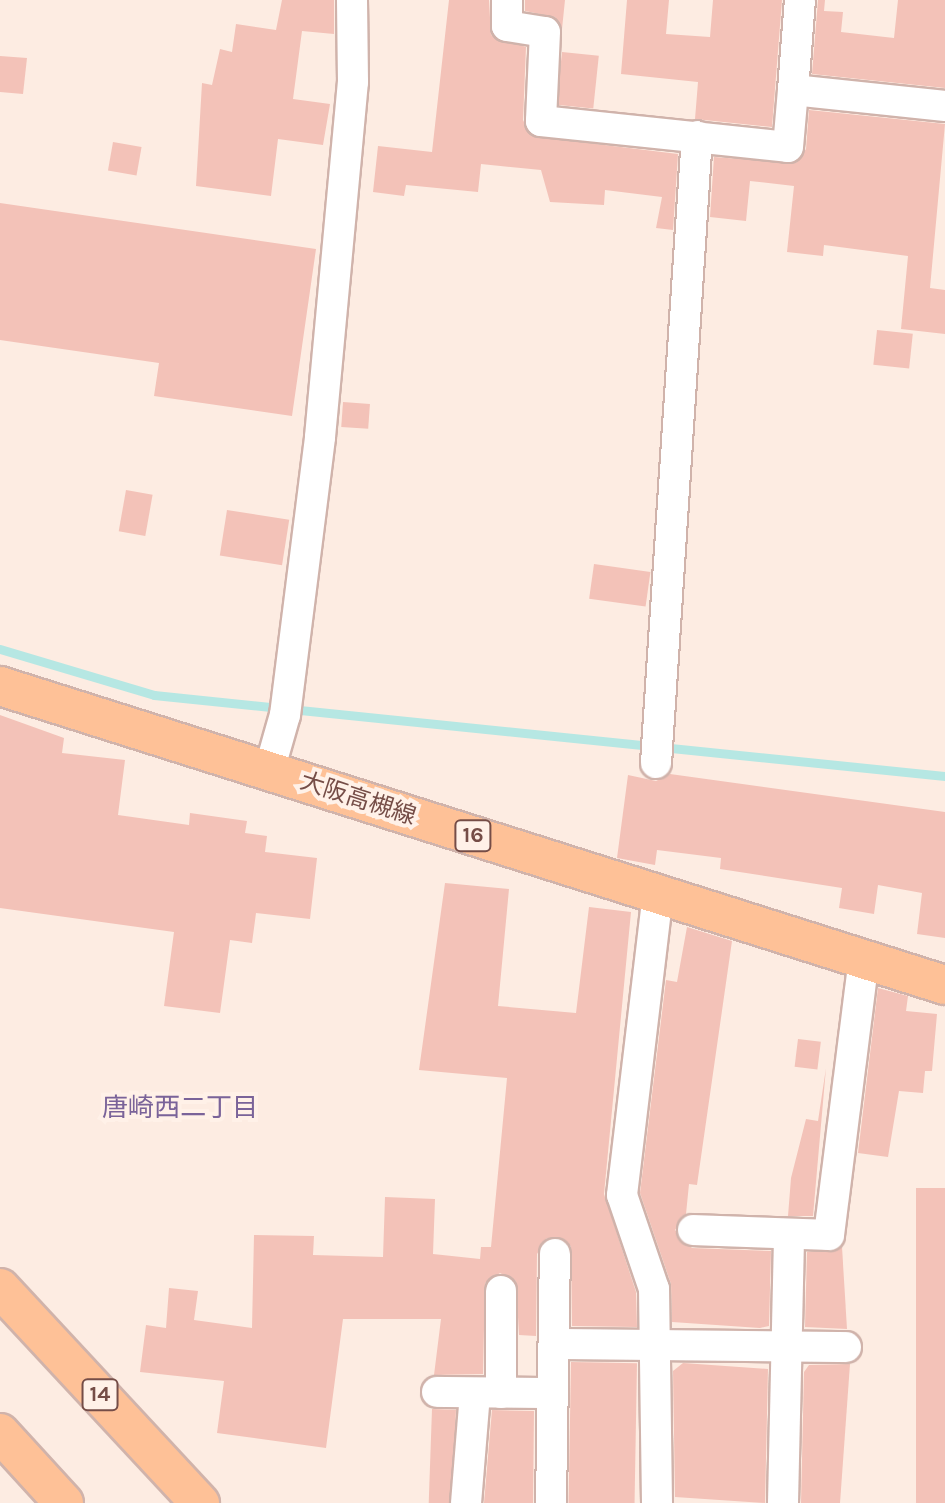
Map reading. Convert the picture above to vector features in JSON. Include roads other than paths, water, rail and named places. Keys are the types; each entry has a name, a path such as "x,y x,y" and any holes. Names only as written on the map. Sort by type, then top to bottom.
{"main road":[{"name":"大阪高槻線","path":"0,686 945,985"},
{"name":"14","path":"0,1288 200,1503"},
{"path":"0,1433 61,1500"}],"street":[{"path":"269,771 285,715 320,437 351,110 352,0"},
{"path":"507,0 507,26 545,32 541,121 788,147 800,0"},
{"path":"793,90 945,106"},
{"path":"656,763 697,136"},
{"path":"657,1503 658,1344 654,1289 622,1195 658,894"},
{"path":"693,1230 829,1235 864,959"},
{"path":"783,1503 789,1234"},
{"path":"551,1503 555,1254"},
{"path":"466,1503 488,1393 501,1291"},
{"path":"554,1344 846,1347"},
{"path":"437,1392 553,1393"}],"waterway":[{"path":"0,649 154,695 945,776"}],"district":[{"name":"唐崎西二丁目","path":"180,1108"}]}
